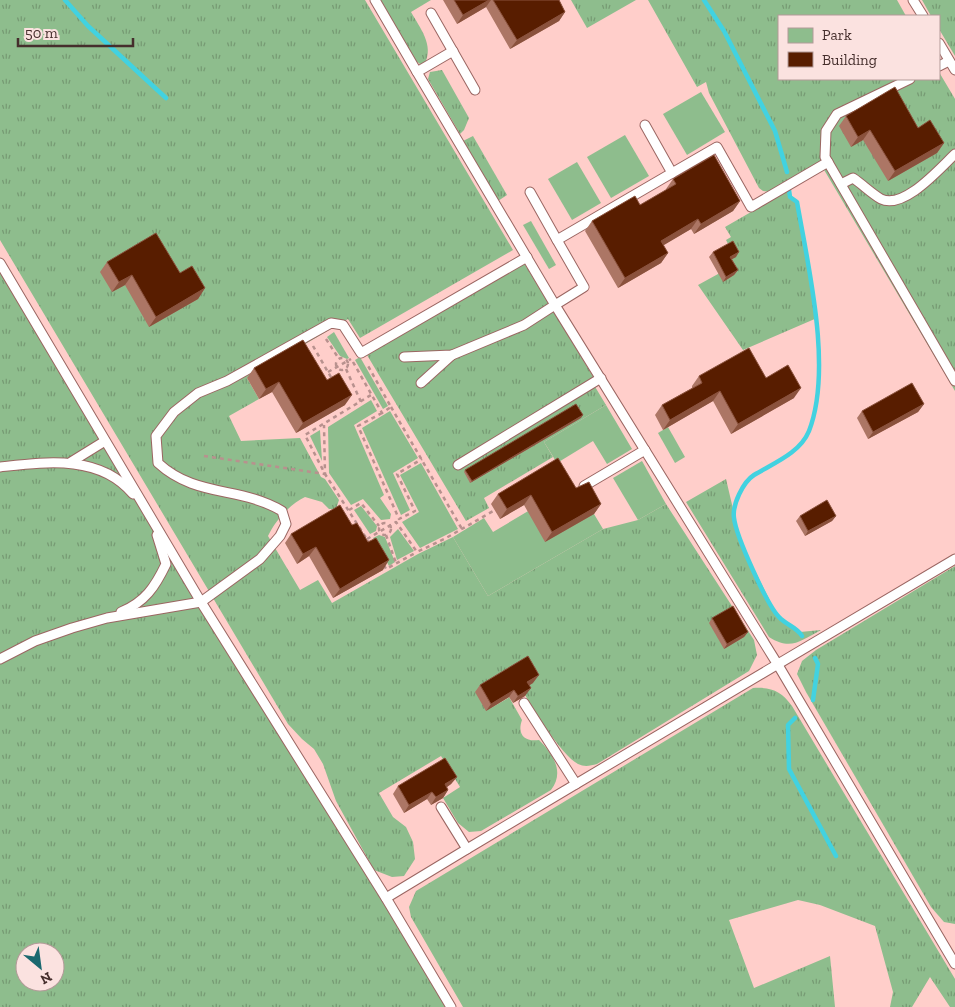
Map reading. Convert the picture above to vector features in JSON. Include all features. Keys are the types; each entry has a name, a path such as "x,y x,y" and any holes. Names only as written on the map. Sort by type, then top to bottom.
{"lane":[{"path":"375,0 556,305 952,952 955,964"},
{"path":"913,0 922,15"},
{"path":"431,13 474,90"},
{"path":"940,45 955,70"},
{"path":"417,72 453,51"},
{"path":"940,66 949,61"},
{"path":"908,80 837,114 826,131 825,157 955,381"},
{"path":"644,125 672,173"},
{"path":"557,240 717,147 751,207 828,162"},
{"path":"841,184 853,178 883,200 899,199 913,192 955,154"},
{"path":"421,383 452,355 524,325 584,287 530,192"},
{"path":"107,618 202,602 260,559 280,536 286,524 282,511 263,500 192,485 170,474 158,463 156,436 174,412 198,393 227,381 331,323 343,325 360,353 527,256"},
{"path":"0,263 105,442 451,1007"},
{"path":"404,357 452,355"},
{"path":"458,465 601,378"},
{"path":"71,462 105,442"},
{"path":"584,486 645,450"},
{"path":"0,467 71,462 110,474 130,490 148,512 166,564 155,588 137,606 107,618 34,641 0,659"},
{"path":"386,898 955,559"},
{"path":"524,703 576,784"},
{"path":"441,807 467,849"}],"path":[{"path":"320,329 339,359"},
{"path":"313,346 332,378"},
{"path":"347,352 382,413"},
{"path":"328,372 360,353 462,529"},
{"path":"339,359 345,358 348,361"},
{"path":"336,368 339,359"},
{"path":"348,361 346,369 361,402"},
{"path":"336,368 342,371 346,369"},
{"path":"371,395 306,435 325,474 372,547"},
{"path":"391,407 358,426 399,519 415,510 397,474 422,460"},
{"path":"324,425 325,474"},
{"path":"204,456 325,474"},
{"path":"349,510 362,503 380,526 380,532"},
{"path":"382,561 386,569 495,510"},
{"path":"367,539 396,522 417,552"},
{"path":"380,526 385,523 390,526"},
{"path":"386,535 391,531 390,526"},
{"path":"380,532 386,535 396,563"}],"green space":[{"path":"0,0 365,0 513,250 360,338 348,319 247,378 259,399 229,416 241,441 300,438 321,477 325,479 339,500 336,509 329,509 322,502 305,497 284,514 268,536 300,590 318,580 332,603 418,554 453,537 488,596 603,529 638,520 666,504 754,640 757,655 749,671 597,764 587,766 578,764 563,751 547,730 522,690 509,697 522,720 520,729 523,736 529,740 539,740 553,757 556,764 557,777 551,790 481,831 469,832 458,823 443,798 460,787 441,756 379,793 393,817 406,827 413,842 415,859 404,876 392,877 374,870 336,801 323,764 314,749 288,724 0,240"},
{"path":"380,0 431,0 411,12 422,30 427,43 428,50 425,63 420,64 416,61"},
{"path":"571,0 636,0 587,28"},
{"path":"648,0 897,0 905,15 778,15 778,80 940,80 940,74 955,99 955,391 820,163 770,192 763,191 759,188 709,93 706,82 697,87"},
{"path":"922,0 955,0 955,56 940,31 940,15 930,15"},
{"path":"442,70 469,118 464,130 460,134 428,79 430,72"},
{"path":"701,92 725,132 687,155 663,114"},
{"path":"625,135 649,176 611,198 587,157"},
{"path":"473,136 507,195 498,201 463,141"},
{"path":"577,162 601,203 572,220 548,179"},
{"path":"789,190 790,197 797,202 817,318 743,350 698,285 718,274 727,262 735,257 726,240 731,237 725,227"},
{"path":"531,221 556,265 549,269 523,225"},
{"path":"0,263 451,1007 0,1007"},
{"path":"524,263 594,378 591,380 606,405 544,442 553,457 484,498 489,508 466,521 367,355"},
{"path":"334,332 349,358 340,356 327,337"},
{"path":"360,357 388,406 383,409 355,360"},
{"path":"371,400 377,411 354,425 384,495 380,498 391,514 390,519 381,520 363,499 351,505 329,473 328,427"},
{"path":"606,405 632,449 607,464 593,441 557,463 544,442"},
{"path":"390,411 418,458 393,473 410,510 401,515 362,428"},
{"path":"668,427 685,457 675,463 658,433"},
{"path":"320,430 322,461 310,436"},
{"path":"642,461 666,504 638,520 613,478"},
{"path":"421,463 458,529 420,548 402,522 419,512 400,475"},
{"path":"726,479 741,543 778,617 800,632 821,630 801,641 790,644 769,637 686,502"},
{"path":"361,506 377,526 376,531 370,534 354,510"},
{"path":"535,507 594,514 603,529 488,596 453,537 484,518 493,532"},
{"path":"398,529 414,551 397,560 390,537"},
{"path":"379,535 385,537 395,562 389,566 373,538"},
{"path":"955,566 955,924 944,922 931,907 797,674 802,661 816,650"},
{"path":"753,688 766,688 776,691 792,706 955,979 955,1007 950,1007 930,977 912,1007 890,1007 893,992 875,926 820,905 798,900 729,920 754,988 830,956 835,1007 463,1007 411,917 409,907 416,891"}],"building":[{"path":"454,0 489,0 463,15"},
{"path":"493,0 559,0 565,12 517,40"},
{"path":"895,87 918,128 930,120 944,143 895,171 870,130 858,137 846,116"},
{"path":"714,155 740,201 701,224 698,219 661,241 668,253 625,278 592,221 635,196 640,205 676,184 673,179"},
{"path":"156,233 180,273 192,266 205,288 156,317 132,275 119,282 107,262"},
{"path":"733,241 739,252 730,257 738,270 726,277 713,252"},
{"path":"303,340 327,380 339,373 352,395 303,423 279,382 266,389 254,368"},
{"path":"749,348 766,378 788,365 801,388 738,424 720,391 670,420 662,405 702,383 699,376"},
{"path":"912,383 924,404 873,432 862,411"},
{"path":"576,404 583,415 472,481 465,470"},
{"path":"558,458 576,488 589,482 601,504 552,532 531,495 507,509 498,494"},
{"path":"827,500 836,516 808,531 800,516"},
{"path":"340,505 352,525 357,523 368,542 376,538 389,560 340,589 316,547 303,554 291,534"},
{"path":"733,606 748,632 727,644 712,618"},
{"path":"528,656 539,675 527,682 531,688 518,696 514,690 491,704 480,685"},
{"path":"445,758 457,777 445,784 448,790 436,797 432,792 409,805 398,786"}],"waterway":[{"path":"65,0 88,26 166,98"},
{"path":"704,0 724,31 775,131 787,172"},
{"path":"789,190 790,197 797,202 816,317 819,348 819,378 816,406 805,439 786,457 754,475 746,483 739,494 734,518 740,539 767,599 779,617 802,636"},
{"path":"813,700 818,664 815,658"},
{"path":"795,718 788,725 789,769 836,856"}]}
